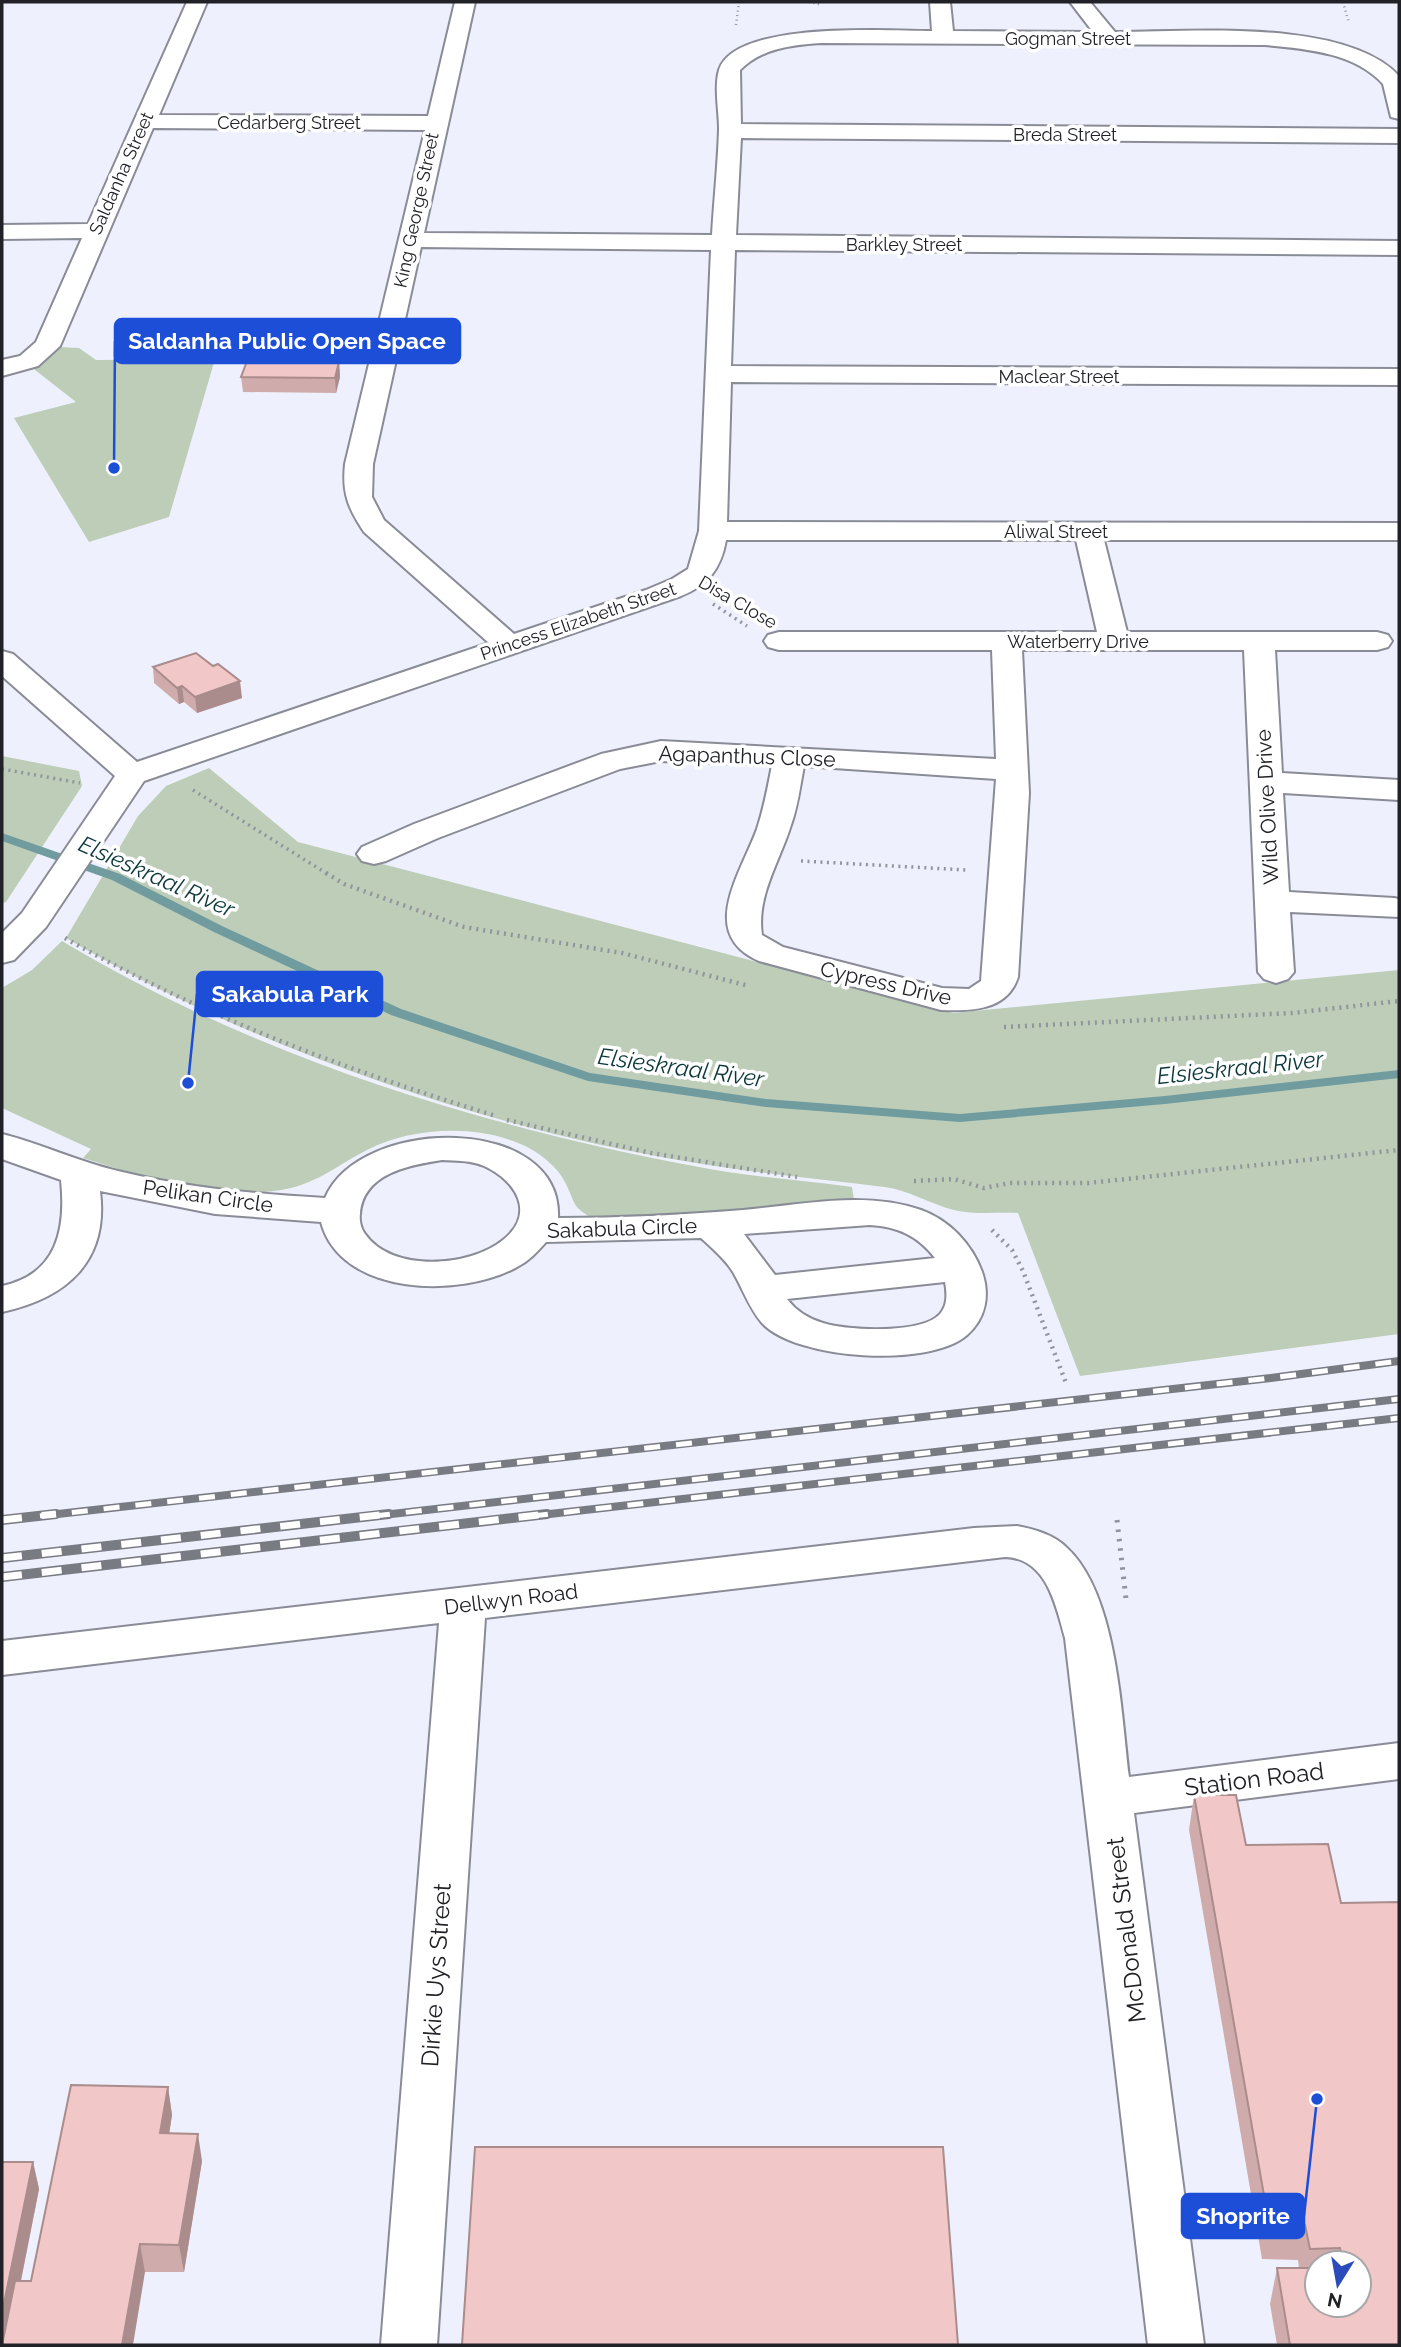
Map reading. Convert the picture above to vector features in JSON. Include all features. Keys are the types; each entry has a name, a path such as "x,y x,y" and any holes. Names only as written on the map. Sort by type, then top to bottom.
{"street":[{"name":"Saldanha Street","path":"2,368 29,361 47,346 197,2"},
{"name":"King George Street","path":"465,2 435,123 359,464 356,494 358,504 374,526 509,645"},
{"path":"940,2 943,37"},
{"path":"1080,2 1109,38"},
{"name":"Gogman Street","path":"764,47 821,37 1287,41 1334,50 1369,63 1392,81 1399,112"},
{"name":"Princess Elizabeth Street","path":"132,774 683,586 701,575 709,557 713,531 723,242 730,131 730,68 743,56 764,47"},
{"name":"Cedarberg Street","path":"143,121 435,123"},
{"name":"Breda Street","path":"730,131 1399,136"},
{"path":"2,232 95,231"},
{"name":"Barkley Street","path":"409,240 1399,248"},
{"name":"Maclear Street","path":"718,374 1399,377"},
{"name":"Aliwal Street","path":"713,531 1399,531"},
{"path":"1088,531 1114,641"},
{"name":"Waterberry Drive","path":"779,641 1377,641"},
{"name":"Cypress Drive","path":"790,756 774,829 760,859 744,919 745,935 752,944 784,958 930,996 959,1000 984,996 997,986 1007,872 1012,771 1007,641"},
{"name":"Wild Olive Drive","path":"1259,641 1276,972"},
{"path":"2,660 132,774 99,799 46,927 2,953"},
{"name":"Agapanthus Close","path":"374,854 426,831 636,755 688,751 1012,771"},
{"path":"1265,782 1399,790"},
{"path":"1272,901 1394,908"},
{"path":"2,1146 34,1159 79,1171 83,1216 71,1256 52,1278 29,1292 2,1299"},
{"path":"442,1148 480,1152 511,1164 533,1183 541,1206 534,1230 517,1249 490,1264 458,1272 423,1274 391,1268 368,1258 350,1245 341,1228 338,1211 349,1187 372,1167 405,1154 442,1148"},
{"name":"Pelikan Circle","path":"79,1171 167,1194 215,1202 338,1211"},
{"name":"Sakabula Circle","path":"534,1230 643,1230 878,1213 901,1216 936,1231 959,1268"},
{"path":"710,1224 741,1254 762,1289 776,1312 788,1324 807,1335 865,1342 933,1334 955,1324 966,1302 965,1285 959,1268 762,1289"},
{"name":"Dellwyn Road","path":"2,1658 974,1544 1021,1542"},
{"name":"McDonald Street","path":"1021,1542 1056,1560 1073,1593 1088,1638 1176,2345"},
{"name":"Dirkie Uys Street","path":"409,2345 463,1605"},
{"name":"Station Road","path":"1110,1798 1399,1761"}],"path":[{"name":"Disa Close","path":"683,586 754,630 779,641"},
{"path":"2,769 99,799"},
{"path":"760,859 1007,872"},
{"path":"46,927 125,973 191,1004 338,1065 419,1094 552,1132 625,1149 689,1162 809,1178"},
{"path":"902,1182 954,1179 984,1188 1010,1183 1087,1184 1399,1150"},
{"path":"992,1230 1012,1250 1023,1270 1066,1383"}],"green space":[{"path":"60,347 79,348 96,360 215,359 169,517 89,542 14,418 76,402 30,366"},
{"path":"2,756 79,771 82,786 6,902 2,903"},
{"path":"209,768 298,842 953,1013 1399,970 1399,1334 1080,1376 1018,1213 962,1212 893,1189 714,1166 611,1147 530,1128 368,1077 288,1047 136,977 66,938 138,816 166,786"},
{"path":"62,941 136,982 212,1019 291,1053 370,1082 534,1131 616,1150 756,1176 852,1187 855,1207 594,1219 578,1208 558,1172 536,1152 505,1138 465,1131 424,1133 385,1142 308,1182 286,1189 261,1192 183,1186 83,1158 91,1149 2,1108 2,988 32,970"}],"building":[{"path":"247,361 339,362 335,378 241,377"},
{"path":"196,653 213,666 218,664 240,681 195,697 182,686 177,688 153,667"},
{"path":"1194,1795 1236,1795 1246,1845 1328,1844 1341,1903 1399,1902 1399,2345 1290,2345 1277,2268 1303,2268 1303,2319 1373,2319 1373,2249 1310,2249 1305,2225 1269,2224"},
{"path":"71,2085 168,2087 160,2133 198,2134 179,2245 140,2244 122,2345 2,2345 15,2281 31,2281"},
{"path":"475,2147 943,2147 958,2345 462,2345"},
{"path":"2,2162 33,2162 2,2313"}],"waterway":[{"name":"Elsieskraal River","path":"2,837 116,877 218,929 396,1012 588,1077 766,1103 960,1118 1165,1100 1399,1074"}],"railway":[{"path":"40,1516 1271,1378 1399,1361"},
{"path":"374,1516 1399,1399"},
{"path":"532,1516 1399,1418"},
{"path":"2,1520 56,1514"},
{"path":"2,1558 389,1514"},
{"path":"2,1577 547,1514"}],"place":[{"name":"Saldanha Public Open Space","path":"114,468"},
{"name":"Sakabula Park","path":"188,1083"},
{"name":"Shoprite","path":"1317,2099"}]}
